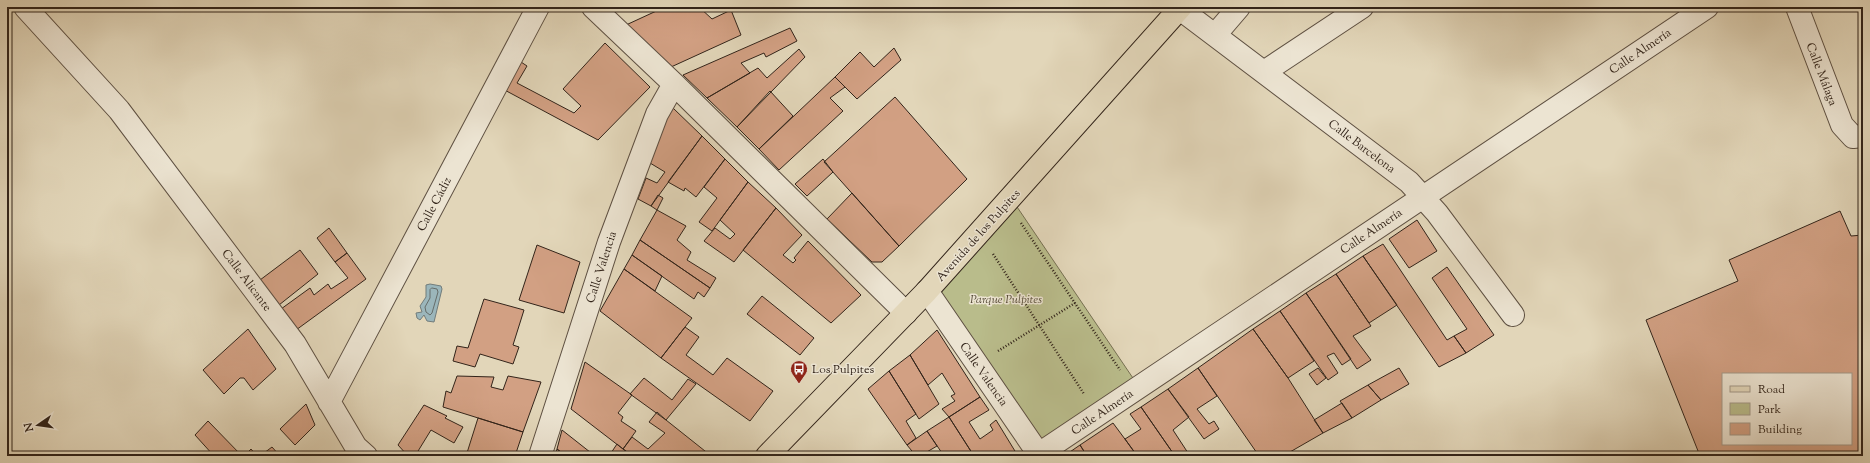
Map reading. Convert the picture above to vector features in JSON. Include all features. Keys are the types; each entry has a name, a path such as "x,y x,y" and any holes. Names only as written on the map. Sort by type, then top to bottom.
{"main road":[{"name":"Avenida de los Pulpites","path":"767,456 927,292 1181,8"}],"street":[{"name":"Calle Alicante","path":"25,7 119,110 295,344 356,447 366,456"},
{"name":"Calle Cádiz","path":"329,402 538,7"},
{"path":"593,7 674,84 906,313"},
{"path":"1215,35 1239,7"},
{"path":"1264,72 1362,7"},
{"name":"Calle Almería","path":"1038,455 1707,7"},
{"name":"Calle Málaga","path":"1797,7 1842,125 1858,137"},
{"name":"Calle Barcelona","path":"1181,8 1409,182 1423,196 1513,315"},
{"name":"Calle Valencia","path":"540,456 609,242 656,114 674,84"},
{"name":"Calle Valencia","path":"927,292 978,364 1038,455"}],"path":[{"path":"1007,203 1134,390"},
{"path":"979,233 1097,415"},
{"path":"978,364 1075,303"}],"green space":[{"name":"Parque Pulpites","path":"1011,198 1139,387 1039,454 927,291"}],"water":[{"path":"430,284 441,286 442,289 434,322 427,321 424,315 420,320 417,318 416,313 422,312 420,306 426,297 426,285"}],"building":[{"path":"665,7 699,7 712,19 731,10 741,35 671,67 626,25"},
{"path":"790,28 797,41 766,57 764,53 741,63 750,73 707,98 683,75"},
{"path":"605,43 650,87 598,140 499,87 515,58 527,66 517,83 574,113 581,106 563,89"},
{"path":"894,48 901,60 857,99 835,77 860,52 874,67"},
{"path":"799,49 805,57 737,127 707,98 758,68 767,78"},
{"path":"835,77 845,87 830,98 843,111 779,170 759,149"},
{"path":"770,91 793,116 759,149 737,127"},
{"path":"895,97 967,179 899,246 824,162"},
{"path":"673,108 702,136 651,206 638,199 646,178 657,183 665,172 650,163 659,124"},
{"path":"702,136 725,159 696,197 685,188 684,191 668,182"},
{"path":"725,159 748,182 712,231 699,222 717,198 704,187"},
{"path":"823,159 833,172 807,196 795,184"},
{"path":"748,182 776,208 734,262 704,241 715,228 730,239 735,234 720,220"},
{"path":"852,193 899,246 882,262 872,262 827,219"},
{"path":"658,195 663,198 657,210 651,206"},
{"path":"776,208 802,235 783,255 793,263 796,260 794,258 808,241 861,295 831,323 743,250"},
{"path":"657,210 686,226 677,240 691,252 687,260 716,278 710,288 640,240"},
{"path":"1840,211 1851,236 1863,235 1863,456 1700,456 1646,320 1738,281 1729,260"},
{"path":"1417,220 1437,251 1409,268 1389,239"},
{"path":"329,228 347,253 335,262 317,238"},
{"path":"640,240 710,288 704,297 698,292 694,299 632,255"},
{"path":"1383,244 1447,340 1454,336 1466,353 1439,367 1363,256"},
{"path":"537,245 580,262 564,313 519,300"},
{"path":"300,250 318,274 279,305 260,280"},
{"path":"347,253 366,279 296,330 281,309 310,288 314,295 328,284 331,289 348,278 335,262"},
{"path":"632,255 662,276 655,291 624,269"},
{"path":"1363,256 1397,305 1369,323 1336,274"},
{"path":"1447,267 1494,335 1466,353 1454,336 1467,329 1432,278"},
{"path":"624,269 692,318 661,358 600,311"},
{"path":"1336,274 1371,326 1353,336 1371,360 1357,369 1306,293"},
{"path":"1306,293 1351,359 1342,365 1334,353 1327,356 1338,373 1328,380 1280,311"},
{"path":"762,296 814,338 800,355 747,314"},
{"path":"484,299 524,310 513,345 519,347 513,364 480,354 475,367 453,361 457,346 468,348"},
{"path":"1280,311 1314,361 1288,378 1253,329"},
{"path":"685,327 699,337 686,355 713,375 727,358 773,391 750,421 661,358"},
{"path":"248,329 276,369 253,390 244,378 240,378 224,394 203,370"},
{"path":"1253,329 1288,378 1323,433 1283,456 1259,456 1198,368"},
{"path":"937,330 980,397 949,417 942,409 955,401 951,396 955,394 942,373 928,385 910,355"},
{"path":"910,355 939,404 919,419 889,371"},
{"path":"585,362 632,395 618,413 623,417 621,421 636,431 623,449 571,409"},
{"path":"1198,368 1217,396 1197,409 1209,424 1214,421 1219,429 1204,439 1168,389"},
{"path":"1318,368 1326,378 1317,385 1309,374"},
{"path":"1399,368 1409,384 1381,400 1368,385"},
{"path":"889,371 916,414 906,421 916,438 907,445 868,389"},
{"path":"457,376 494,377 491,387 503,390 508,376 541,382 523,432 443,407 446,391 451,393"},
{"path":"644,378 672,400 688,379 696,384 666,420 630,394"},
{"path":"1368,385 1381,400 1352,418 1340,401"},
{"path":"1168,389 1189,417 1173,430 1190,456 1175,456 1141,407"},
{"path":"980,397 989,410 969,422 980,439 993,430 990,425 996,420 1018,456 974,456 949,417"},
{"path":"1342,403 1352,418 1323,433 1314,420"},
{"path":"306,404 315,425 295,445 280,429"},
{"path":"424,405 447,416 445,418 463,427 454,443 431,430 415,456 408,456 398,445"},
{"path":"1141,407 1175,456 1137,456 1125,439 1141,429 1130,414"},
{"path":"657,412 710,455 633,456 623,449 632,437 648,449 665,433 649,422"},
{"path":"949,417 974,456 944,456 927,431"},
{"path":"478,418 523,432 515,456 466,456"},
{"path":"208,421 242,456 214,456 195,435"},
{"path":"1113,423 1136,454 1132,456 1087,456 1080,445"},
{"path":"562,430 595,456 566,456 557,449"},
{"path":"927,431 937,446 920,456 916,456 907,445"},
{"path":"617,444 623,449 633,456 609,456"},
{"path":"1080,445 1087,456 1064,456"},
{"path":"272,447 280,456 260,456"},
{"path":"251,449 257,456 244,456"},
{"path":"557,449 566,456 555,456"}],"place":[{"name":"Los Pulpites","path":"799,384"}]}
